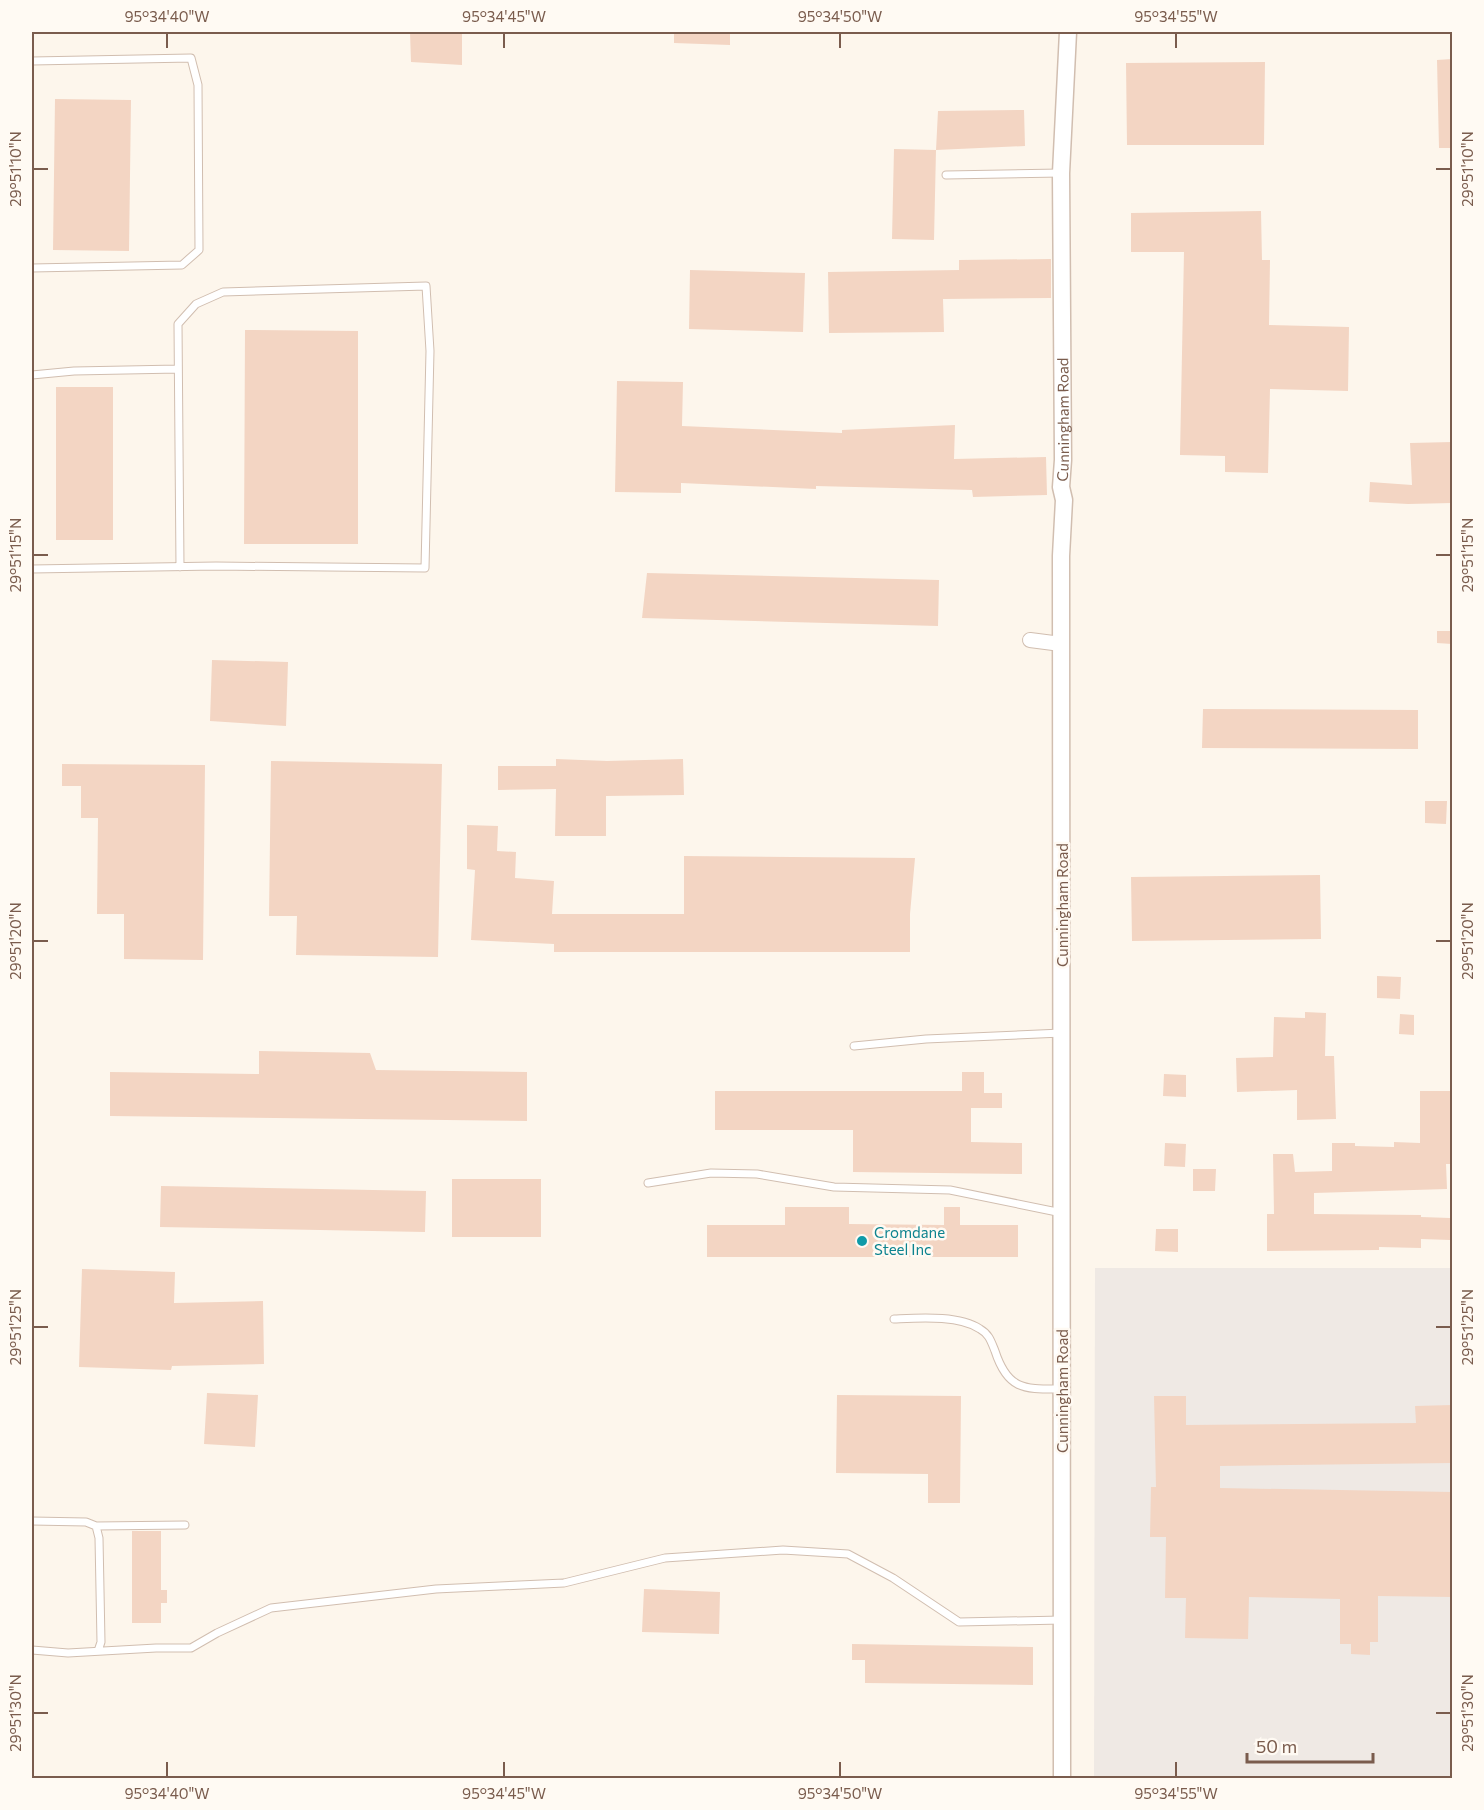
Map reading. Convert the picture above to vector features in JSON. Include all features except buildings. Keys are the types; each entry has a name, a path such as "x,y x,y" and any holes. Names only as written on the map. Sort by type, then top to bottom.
{"street":[{"name":"Cunningham Road","path":"1062,1779 1061,556 1064,500 1061,487 1063,460 1061,173 1068,32"},
{"path":"1030,640 1061,644"}],"lane":[{"path":"32,61 190,58 198,85 199,238 199,250 182,265 32,268"},
{"path":"946,175 1061,173"},
{"path":"32,569 180,567 216,566 425,568 430,351 426,286 224,292 196,304 178,324 180,567"},
{"path":"32,375 74,371 178,369"},
{"path":"854,1046 1062,1033"},
{"path":"648,1183 711,1173 757,1174 834,1187 950,1190 1062,1212"},
{"path":"894,1319 929,1318 968,1323 990,1337 1007,1376 1019,1386 1028,1389 1062,1389"},
{"path":"32,1521 86,1522 96,1526 185,1525"},
{"path":"96,1526 99,1538 101,1642 98,1651"},
{"path":"32,1650 68,1653 190,1648 271,1608 436,1590 564,1582 665,1558 783,1550 848,1554 893,1578 959,1622 1062,1620"}],"shaded area":[{"path":"1095,1268 1452,1268 1452,1778 1094,1778"}],"place":[{"name":"Cromdane Steel Inc","path":"862,1241"}]}
